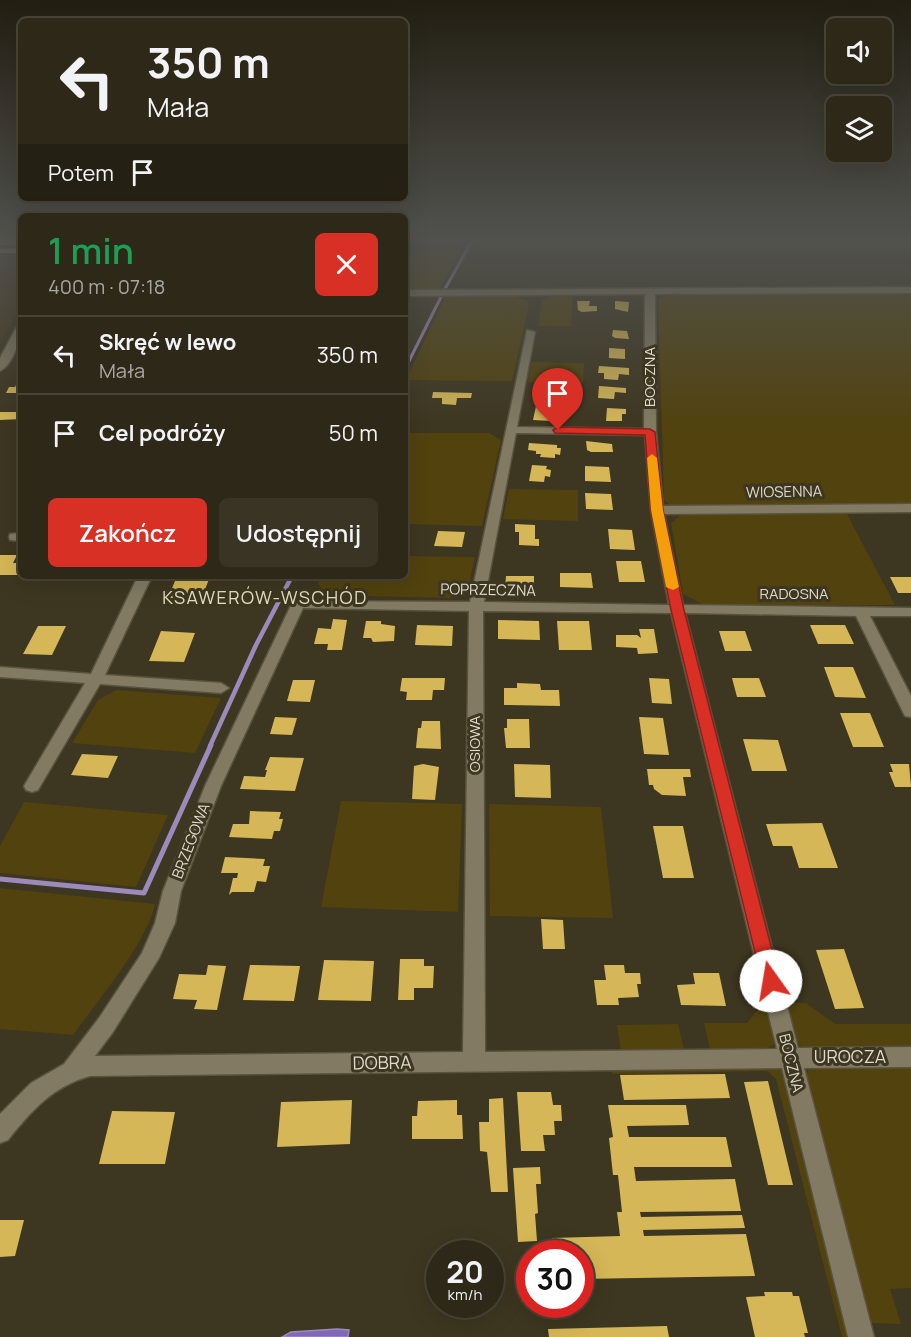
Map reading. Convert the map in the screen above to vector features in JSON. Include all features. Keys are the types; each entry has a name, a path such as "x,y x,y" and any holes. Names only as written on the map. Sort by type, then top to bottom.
{"street":[{"name":"BOCZNA","path":"650,301 650,432 657,510 677,610 861,1337"},
{"name":"OSIOWA","path":"474,1062 476,606 530,332"},
{"path":"0,368 18,336"},
{"path":"512,430 650,432"},
{"name":"WIOSENNA","path":"657,510 911,508"},
{"path":"32,786 95,680 144,579"},
{"name":"POPRZECZNA","path":"298,604 677,610"},
{"name":"BRZEGOWA","path":"72,1070 106,1025 149,958 165,923 172,891 213,786 298,604"},
{"name":"RADOSNA","path":"677,610 911,612"},
{"path":"861,611 911,712"},
{"path":"0,672 221,688"},
{"name":"DOBRA","path":"0,1132 23,1103 38,1089 72,1070 104,1065 789,1057"},
{"name":"UROCZA","path":"789,1057 911,1058"}],"shaded area":[{"path":"0,301 18,301 18,311 0,342"},
{"path":"443,301 527,301 529,305 512,381 408,380"},
{"path":"542,301 573,301 571,327 538,326"},
{"path":"658,301 911,301 911,505 677,506 670,505 664,500"},
{"path":"531,362 584,363 583,383 528,382"},
{"path":"408,433 489,433 501,440 482,526 408,524"},
{"path":"509,489 578,490 578,521 503,519"},
{"path":"682,514 847,514 895,605 704,605 683,594 671,523"},
{"path":"408,556 475,557 468,589 450,598 325,595 318,583 320,579 408,579"},
{"path":"116,690 221,698 195,753 72,743 98,700"},
{"path":"341,801 462,804 458,912 321,907"},
{"path":"24,802 168,815 136,887 0,873 0,846"},
{"path":"489,804 601,807 613,918 490,916"},
{"path":"0,888 155,904 150,919 132,953 73,1035 0,1029"},
{"path":"764,1002 767,1002 777,1039 773,1045 767,1048 710,1049 704,1023 747,1023"},
{"path":"785,1003 806,1003 835,1024 911,1024 911,1051 805,1049 793,1035"},
{"path":"678,1024 684,1049 621,1051 617,1025"},
{"path":"911,1065 911,1288 890,1289 901,1324 867,1323 804,1076 812,1066"},
{"path":"777,1066 783,1072 850,1337 842,1337 776,1079 767,1071 612,1074 611,1068"},
{"path":"349,1330 348,1337 282,1337 291,1332"}],"building":[{"path":"577,301 590,301 589,306 597,306 597,311 578,310"},
{"path":"615,301 629,302 628,312 615,309"},
{"path":"613,330 627,331 629,339 615,338 612,336"},
{"path":"609,348 625,349 625,359 609,358"},
{"path":"599,366 629,368 629,375 619,374 618,380 604,379 604,373 598,373"},
{"path":"18,383 18,393 6,393 9,387 15,387"},
{"path":"539,384 554,385 551,399 537,398"},
{"path":"599,386 626,388 626,393 615,392 614,399 598,398"},
{"path":"433,392 472,393 471,398 457,398 456,405 442,404 442,398 432,398"},
{"path":"536,406 550,407 551,421 533,420"},
{"path":"607,408 626,409 626,414 622,414 622,421 606,421"},
{"path":"18,409 18,419 0,420 0,412 16,412"},
{"path":"586,441 612,444 613,452 591,452 587,450"},
{"path":"529,443 557,445 557,448 561,448 560,455 555,454 555,458 540,457 541,454 536,454 536,451 528,450"},
{"path":"532,465 547,466 546,469 551,470 550,477 545,476 544,482 529,481"},
{"path":"585,466 609,467 611,482 585,481"},
{"path":"585,493 611,494 613,510 586,509"},
{"path":"515,524 535,525 535,539 539,539 539,546 519,545 519,532 515,532"},
{"path":"608,529 632,530 635,550 610,549"},
{"path":"438,531 465,532 462,547 434,546"},
{"path":"0,555 17,555 13,563 18,563 18,575 0,575"},
{"path":"616,561 641,561 645,582 619,582"},
{"path":"560,573 591,573 593,588 560,587"},
{"path":"506,576 534,576 534,589 505,588"},
{"path":"890,577 911,577 911,593 898,593"},
{"path":"176,579 209,579 201,599 168,598"},
{"path":"333,619 347,620 342,650 327,650 328,644 314,644 318,628 331,629"},
{"path":"498,620 539,621 540,640 498,639"},
{"path":"366,621 381,621 381,624 395,626 394,641 373,642 371,638 363,638"},
{"path":"557,621 589,621 592,650 559,650"},
{"path":"417,625 453,626 452,646 415,645"},
{"path":"810,625 845,625 854,644 818,644"},
{"path":"38,626 66,626 52,655 23,654"},
{"path":"639,629 654,629 658,653 638,654 637,648 616,647 616,635 637,635 641,638"},
{"path":"161,631 195,633 184,662 149,661"},
{"path":"719,631 745,631 752,651 725,651"},
{"path":"824,667 853,667 866,698 835,697"},
{"path":"402,678 445,678 444,690 433,690 432,700 406,700 407,692 400,691"},
{"path":"649,678 669,679 672,704 652,703"},
{"path":"732,678 759,678 766,697 737,697"},
{"path":"293,680 315,680 310,702 287,701"},
{"path":"517,683 540,684 541,690 559,690 560,706 504,705 504,688 517,688"},
{"path":"840,713 870,713 884,747 853,747"},
{"path":"275,717 297,718 292,735 270,734"},
{"path":"639,717 663,718 669,755 644,754"},
{"path":"507,719 529,719 530,748 506,748 504,728 507,728"},
{"path":"422,721 440,721 441,749 416,748 418,728 421,728"},
{"path":"743,739 778,740 787,771 752,771"},
{"path":"82,754 118,756 108,778 71,775"},
{"path":"270,757 304,758 295,791 240,789 244,776 265,777"},
{"path":"423,764 439,767 435,800 412,799 414,766"},
{"path":"514,764 550,765 551,798 515,797"},
{"path":"890,764 909,764 911,787 895,787 889,772 893,772"},
{"path":"647,769 690,769 691,777 683,777 686,796 662,795 654,789 653,785 649,785"},
{"path":"250,811 281,812 279,819 283,819 280,831 274,831 272,839 229,837 233,824 249,824"},
{"path":"822,823 838,868 799,868 792,846 773,846 766,824"},
{"path":"653,826 683,826 694,878 663,878"},
{"path":"225,857 265,859 263,866 270,866 266,882 257,881 254,892 232,892 229,895 233,878 237,878 238,873 221,873"},
{"path":"541,919 563,920 565,949 543,949"},
{"path":"844,949 864,1008 835,1009 816,950"},
{"path":"400,959 424,959 424,966 434,966 433,988 414,988 414,1000 398,1000"},
{"path":"324,960 374,961 371,1001 318,1000"},
{"path":"208,965 226,966 217,1010 194,1009 197,1000 173,999 179,974 206,975"},
{"path":"250,965 300,966 294,1001 243,1000"},
{"path":"604,965 624,965 625,973 640,973 641,984 637,984 639,997 618,998 619,1005 597,1005 594,980 606,980"},
{"path":"693,973 719,973 726,1006 681,1005 677,985 695,984"},
{"path":"725,1074 730,1098 624,1100 620,1075"},
{"path":"768,1081 793,1185 768,1185 744,1082"},
{"path":"517,1092 551,1092 553,1105 561,1105 562,1121 554,1121 555,1135 543,1135 545,1151 521,1151"},
{"path":"503,1098 508,1192 491,1192 487,1152 480,1151 479,1122 489,1122 489,1099"},
{"path":"352,1100 350,1144 277,1147 281,1102"},
{"path":"457,1100 457,1115 462,1115 463,1139 412,1139 412,1116 417,1116 418,1101"},
{"path":"608,1105 686,1105 689,1125 627,1126 629,1137 726,1137 732,1167 634,1167 636,1181 735,1179 741,1211 640,1212 641,1217 742,1215 745,1228 643,1230 644,1236 746,1234 755,1276 594,1279 594,1240 552,1240 552,1238 620,1236 617,1212 622,1212 618,1175 613,1175 609,1138 613,1137"},
{"path":"112,1111 175,1112 165,1164 99,1164"},
{"path":"540,1167 541,1184 536,1184 537,1240 518,1240 513,1168"},
{"path":"0,1220 24,1220 15,1256 0,1257"},
{"path":"764,1292 792,1292 793,1296 799,1296 808,1333 804,1333 805,1337 755,1337 746,1297 765,1296"},
{"path":"667,1326 669,1337 549,1337 548,1329"}],"waterway":[{"path":"408,363 439,301"},
{"path":"210,746 256,645 290,579"},
{"path":"0,879 144,893 211,745"}],"slow traffic":[{"path":"652,458 657,510 673,587"}],"district":[{"name":"KSAWERÓW-WSCHÓD","path":"265,598"}],"route":[{"path":"558,430 650,432 657,510 677,610 771,981"}]}
